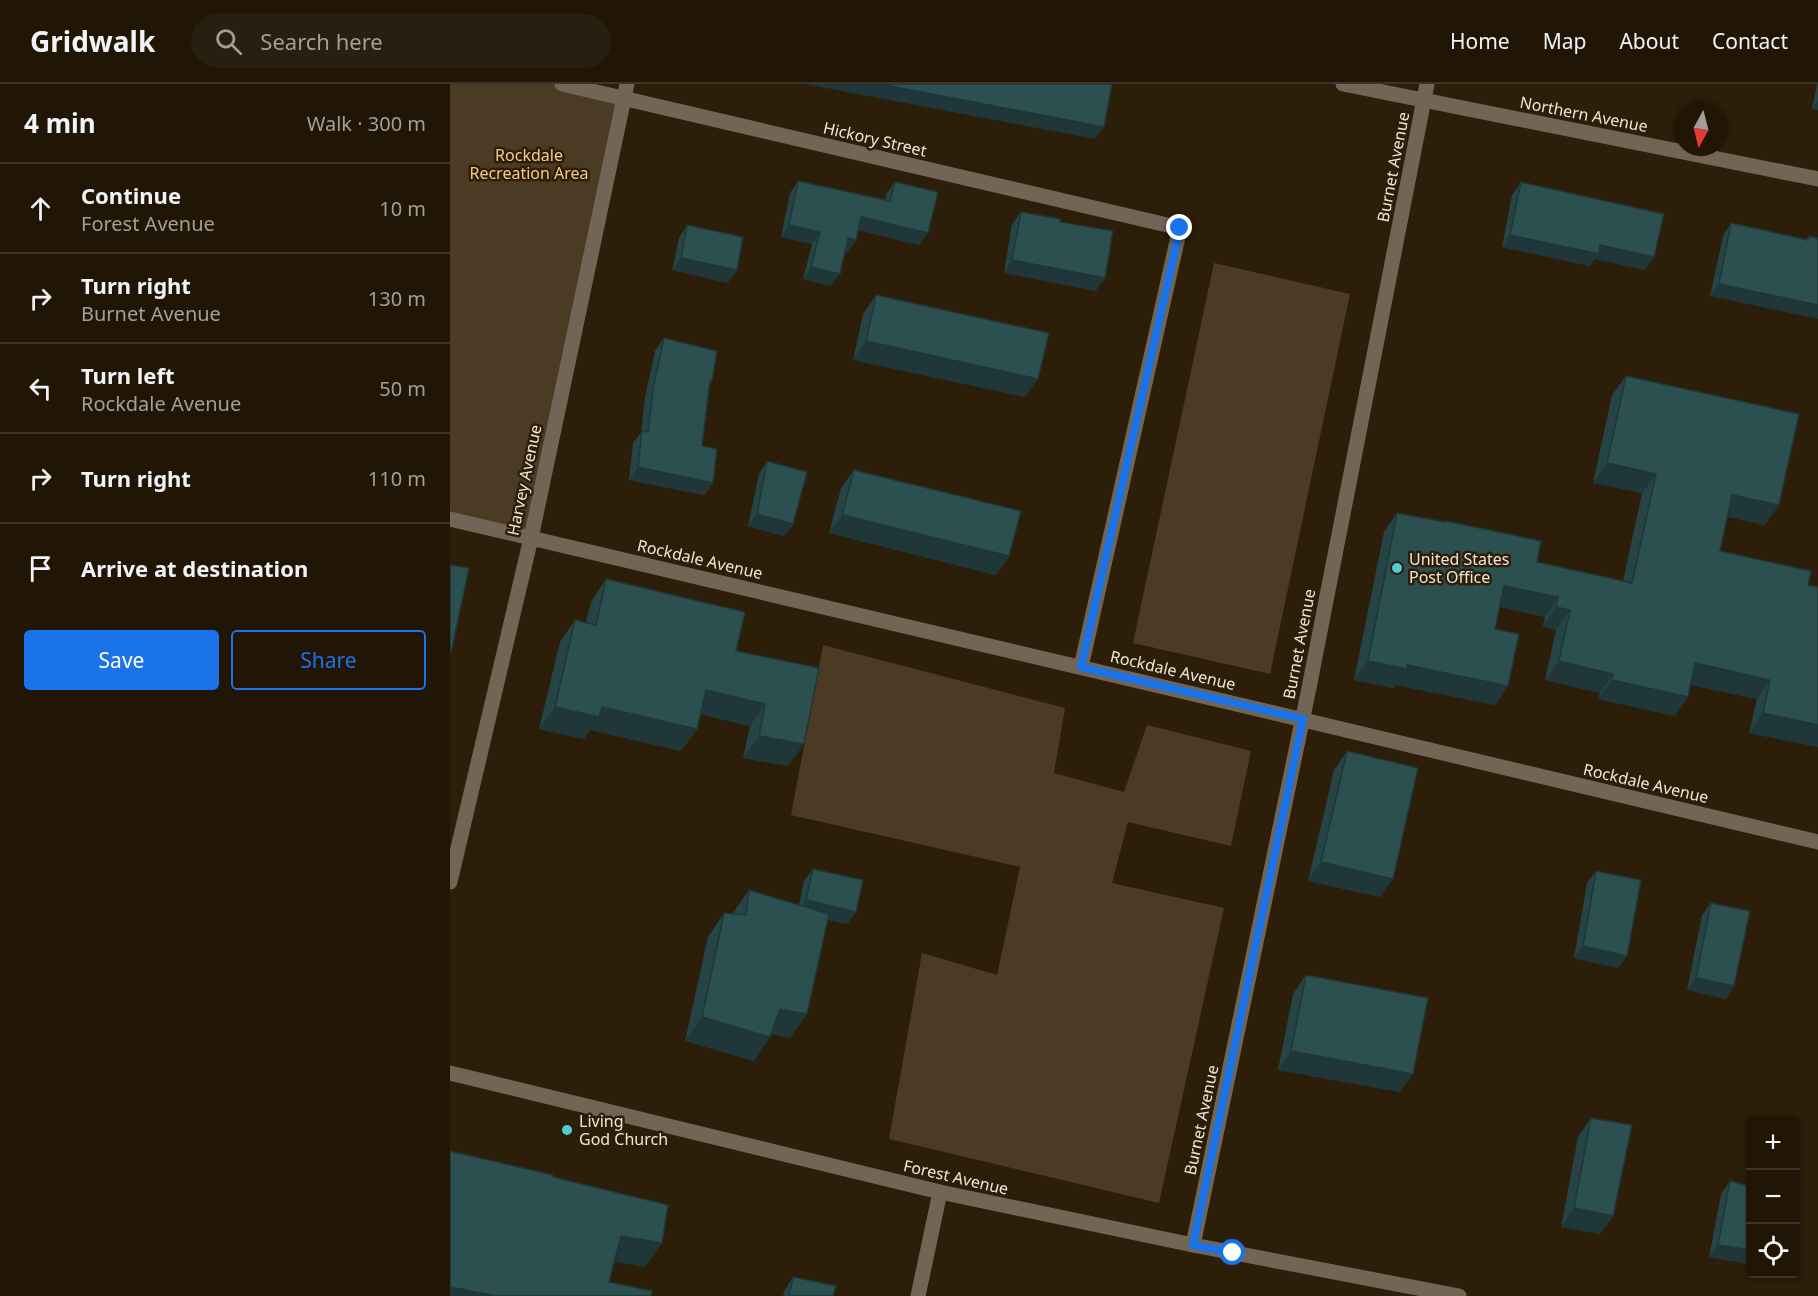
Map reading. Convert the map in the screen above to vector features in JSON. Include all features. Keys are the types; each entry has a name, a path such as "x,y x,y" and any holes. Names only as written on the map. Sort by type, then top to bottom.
{"street":[{"name":"Hickory Street","path":"562,84 626,91 1180,228 1081,667"},
{"name":"Northern Avenue","path":"1343,84 1818,179"},
{"name":"Burnet Avenue","path":"1193,1245 1303,719 1427,84"},
{"name":"Harvey Avenue","path":"450,882 531,538 626,91"},
{"name":"Rockdale Avenue","path":"450,519 1818,842"},
{"name":"Forest Avenue","path":"450,1073 940,1192 1193,1245 1459,1296"},
{"path":"918,1296 940,1192"}],"green space":[{"name":"Rockdale Recreation Area","path":"450,84 562,84 624,99 531,538 450,520"},
{"path":"1214,263 1350,294 1270,674 1133,643"},
{"path":"823,645 1065,708 1054,773 1124,792 1147,725 1251,751 1231,846 1128,822 1112,883 1224,908 1159,1203 889,1139 922,953 997,975 1020,867 791,815"}],"building":[{"path":"880,84 1112,84 1104,127"},
{"path":"798,181 890,201 895,182 938,192 928,233 861,217 856,240 848,238 840,274 811,267 820,232 789,225"},
{"path":"1521,182 1664,214 1654,257 1600,245 1599,254 1510,235"},
{"path":"1021,212 1061,219 1060,222 1113,231 1105,278 1012,260"},
{"path":"1731,223 1808,240 1809,236 1818,238 1818,305 1719,284"},
{"path":"687,225 743,237 737,270 681,258"},
{"path":"876,295 1049,333 1038,379 866,341"},
{"path":"664,338 717,351 712,381 710,381 702,446 717,449 713,483 638,467 642,430 648,432 654,384"},
{"path":"1626,376 1799,414 1779,505 1732,495 1720,551 1811,571 1808,585 1818,587 1818,725 1763,713 1770,680 1695,663 1688,697 1612,680 1613,674 1559,661 1570,610 1556,607 1558,597 1504,586 1495,629 1519,634 1508,686 1407,665 1407,669 1368,661 1397,513 1541,541 1537,562 1632,583 1656,474 1607,463"},
{"path":"767,461 807,472 793,524 757,514"},
{"path":"854,470 1021,511 1009,556 842,515"},
{"path":"450,565 469,568 451,653 450,653"},
{"path":"606,579 745,612 736,651 819,668 804,744 759,736 765,704 706,690 697,729 602,707 599,717 555,707 575,620 596,625"},
{"path":"1347,751 1418,768 1393,879 1321,862"},
{"path":"813,869 863,880 856,912 806,900"},
{"path":"1596,871 1641,880 1627,956 1583,946"},
{"path":"749,890 829,914 807,1014 780,1009 770,1037 702,1017 724,913 746,915"},
{"path":"1711,903 1750,911 1734,986 1696,978"},
{"path":"1306,975 1428,998 1413,1074 1291,1051"},
{"path":"1591,1118 1632,1125 1613,1216 1574,1208"},
{"path":"450,1151 668,1205 662,1243 621,1236 609,1282 652,1291 651,1296 498,1296 450,1287"},
{"path":"1730,1181 1746,1185 1746,1249 1718,1245"},
{"path":"793,1277 836,1286 833,1296 789,1296"}],"place":[{"name":"United States Post Office","path":"1397,568"},
{"name":"Living God Church","path":"567,1130"}],"route":[{"path":"1180,228 1081,667 1303,719 1193,1245 1233,1253"}]}
